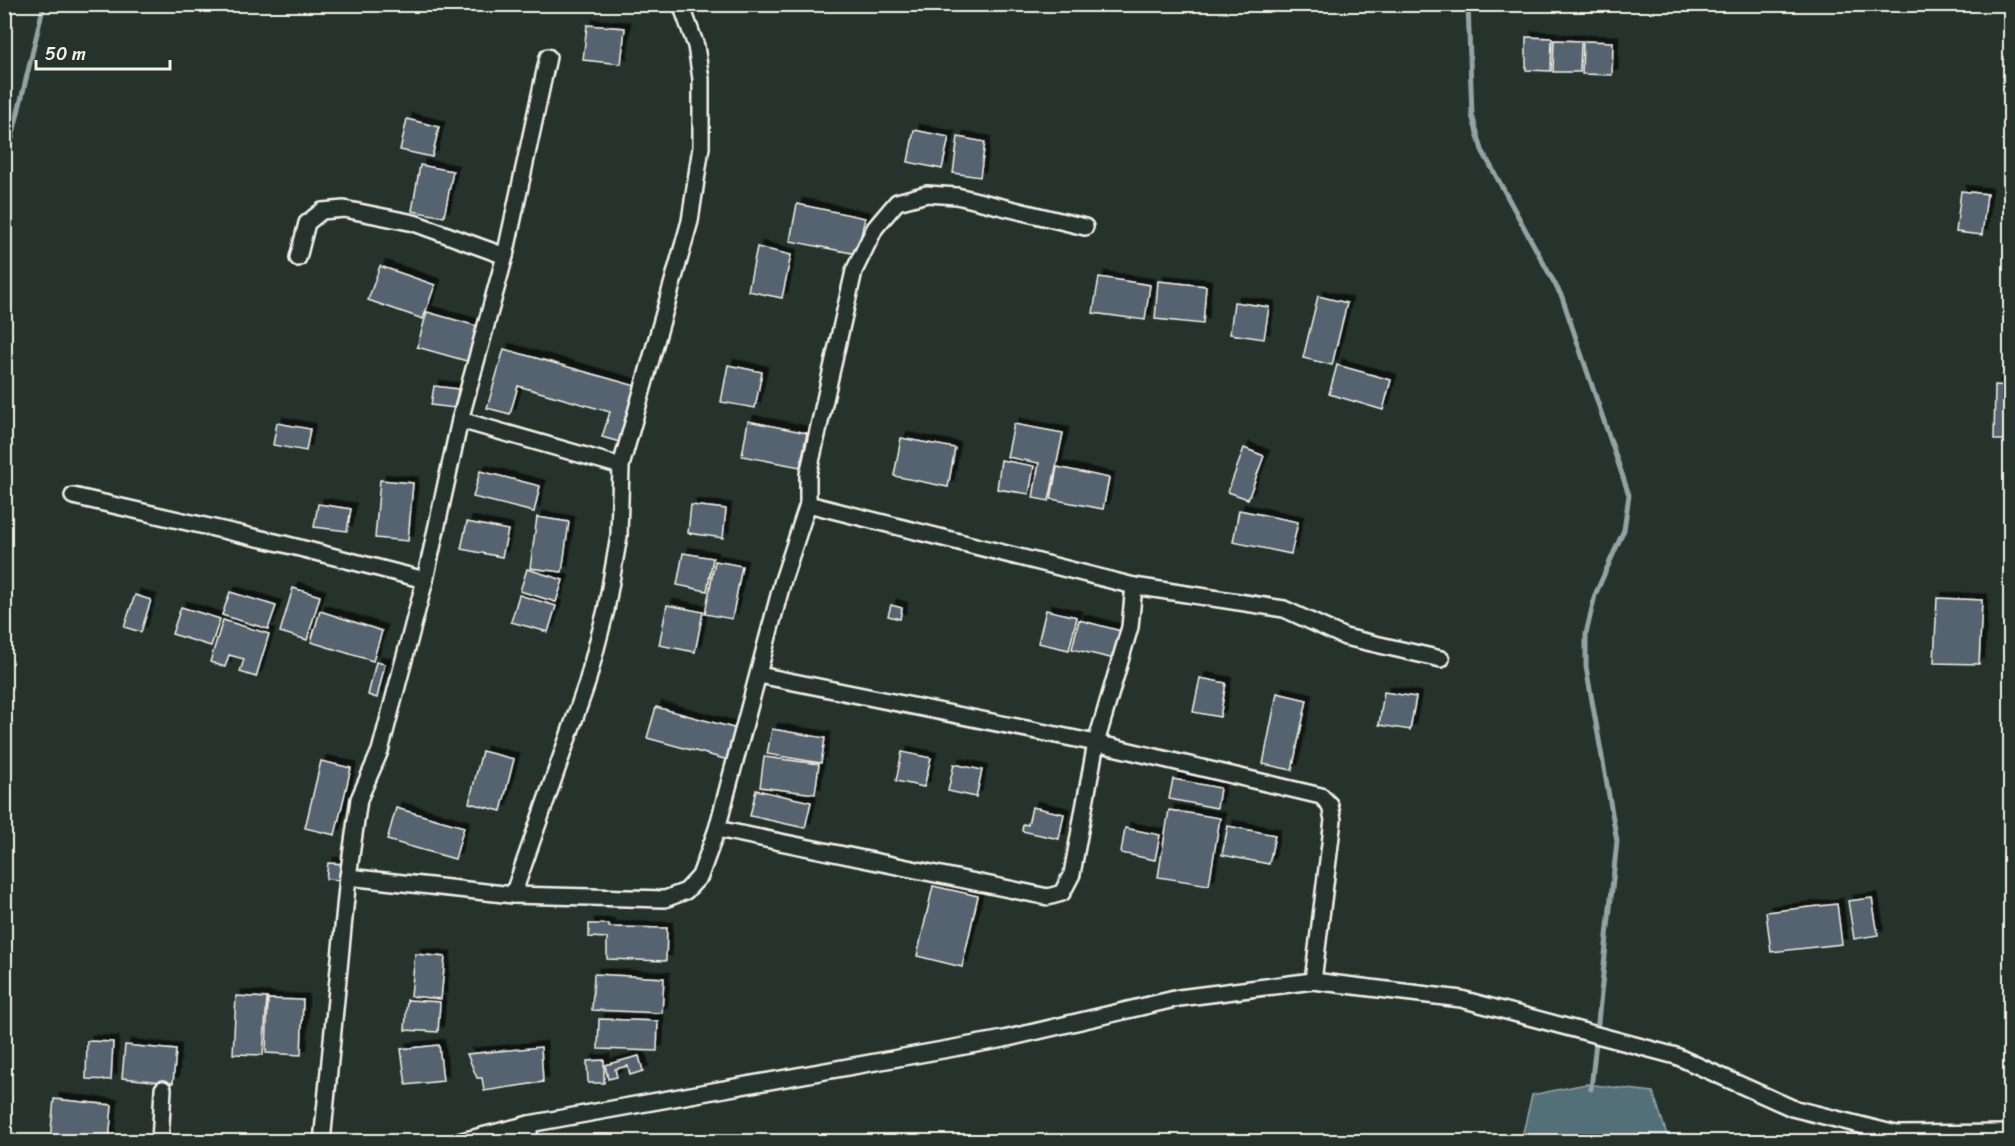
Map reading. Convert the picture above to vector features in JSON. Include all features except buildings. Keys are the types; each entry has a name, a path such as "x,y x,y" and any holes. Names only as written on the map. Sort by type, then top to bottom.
{"street":[{"path":"513,896 587,683 606,610 619,536 621,466 690,221 701,147 699,68 696,46 681,4"},
{"path":"322,1142 348,877 359,799 380,751 425,580 460,420 505,256 548,57"},
{"path":"348,877 513,896 665,899 686,891 700,876 717,828 783,580 808,504 808,475 854,271 875,228 897,202 927,194 957,196 1085,227"},
{"path":"298,258 307,223 322,211 344,209 414,223 505,256"},
{"path":"460,420 621,466"},
{"path":"73,496 284,544 425,580"},
{"path":"808,504 1134,586 1284,609 1345,638 1441,659"},
{"path":"717,828 1048,897 1062,893 1072,874 1096,743 1130,627 1134,586"},
{"path":"759,675 1096,743 1321,796 1330,804 1333,820 1313,981"},
{"path":"458,1142 528,1124 1004,1039 1179,998 1313,981 1461,999 1676,1056 1792,1108 1896,1134 2010,1133"},
{"path":"160,1142 163,1089"},
{"path":"528,1124 529,1142"}],"water":[{"path":"1586,1084 1653,1092 1669,1141 1521,1141 1532,1095"}],"waterway":[{"path":"4,153 11,142 44,4"},
{"path":"1468,4 1472,115 1482,150 1562,297 1629,495 1624,530 1595,595 1586,634 1586,667 1617,841 1591,1089"}]}
